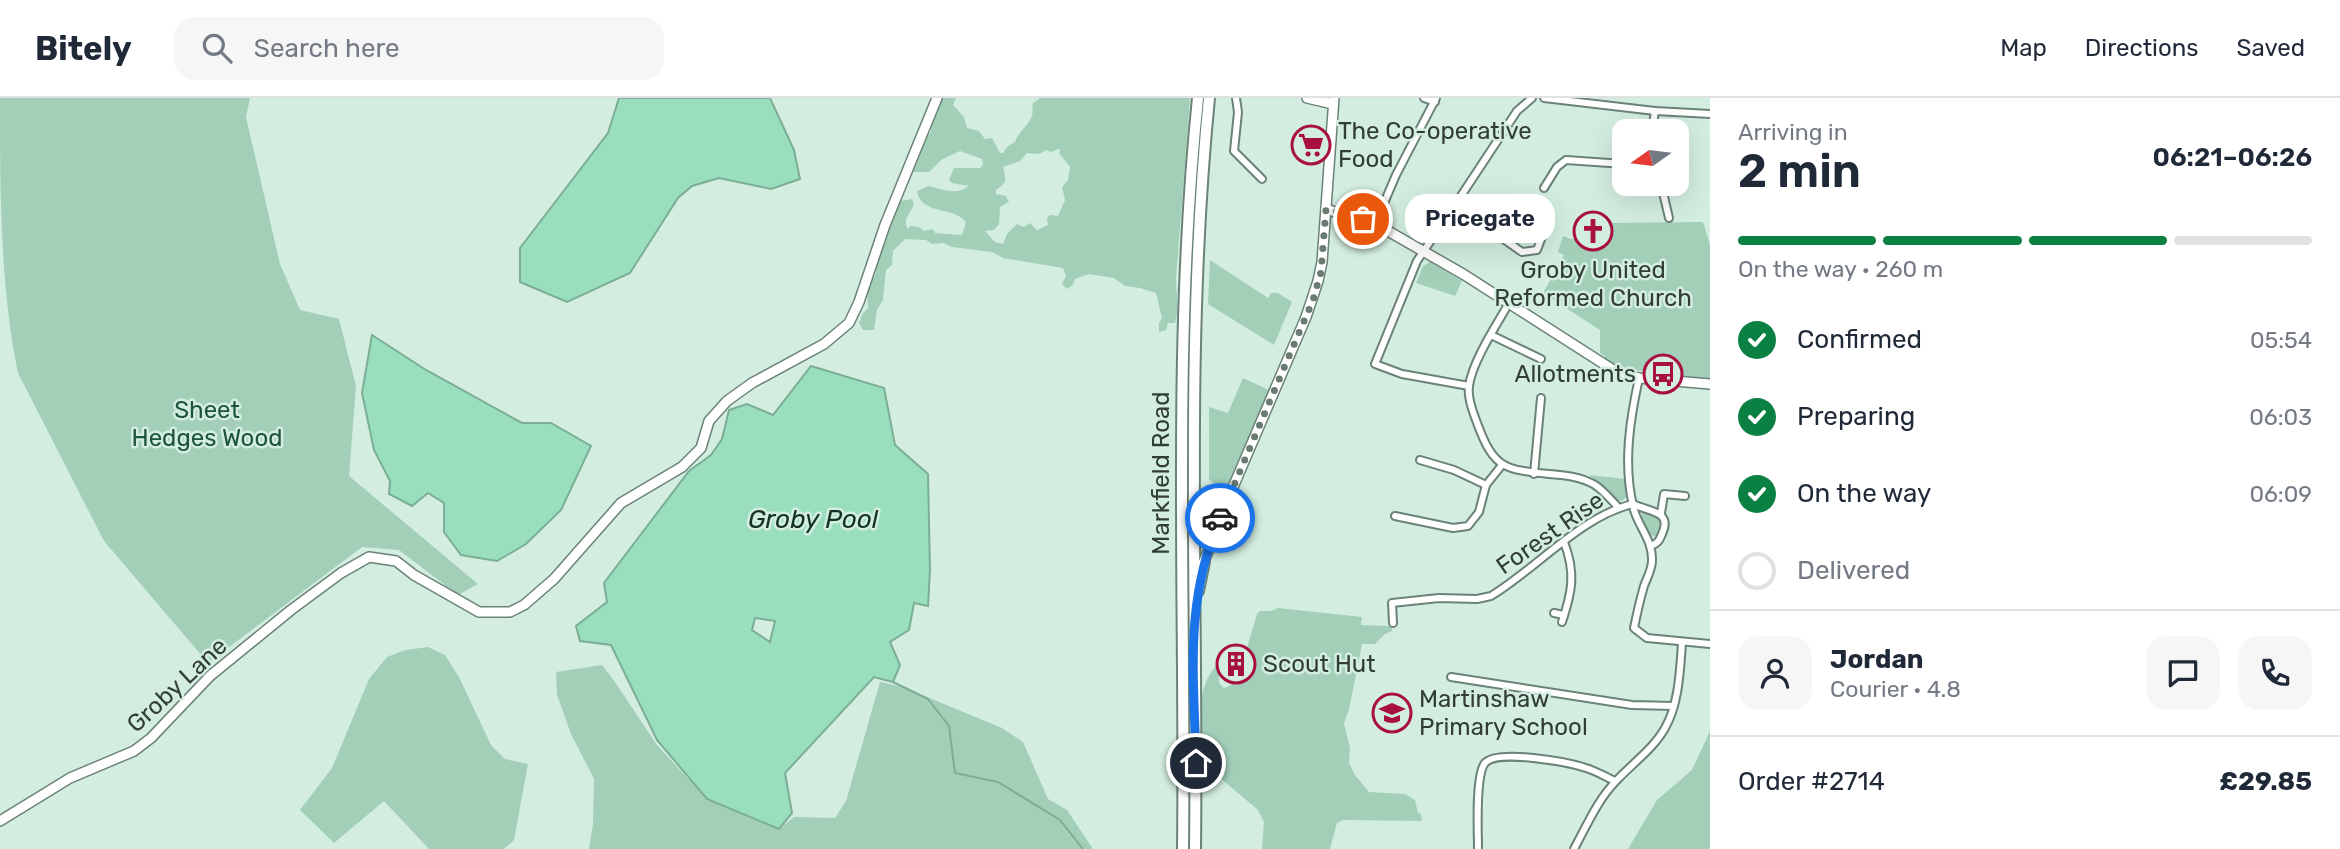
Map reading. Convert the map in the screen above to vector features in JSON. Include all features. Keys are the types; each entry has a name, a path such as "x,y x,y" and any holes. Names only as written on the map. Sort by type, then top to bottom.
{"highway":[{"name":"Markfield Road","path":"1184,849 1181,480 1183,308 1187,209 1198,98"},
{"name":"Markfield Road","path":"1195,849 1194,349 1198,234 1209,98"},
{"path":"1193,627 1203,562"}],"street":[{"name":"Groby Lane","path":"0,821 70,778 134,751 151,738 210,677 291,610 341,573 369,557 396,561 414,575 479,612 510,612 524,605 554,579 621,503 682,467 701,448 709,421 727,401 752,383 824,344 849,323 859,302 885,225 937,98"},
{"path":"1236,98 1238,112 1234,151 1260,176 1251,180"},
{"path":"1307,98 1333,101"},
{"path":"1375,224 1419,128 1436,100 1424,98"},
{"path":"1469,386 1402,374 1375,364 1423,251 1517,111 1532,98"},
{"path":"1544,98 1655,111 1710,114"},
{"name":"Markfield Road","path":"1203,562 1227,499 1313,300 1321,272 1333,101"},
{"path":"1654,119 1655,111"},
{"path":"1544,188 1557,167 1566,160 1612,163"},
{"path":"1664,196 1669,218"},
{"path":"1455,205 1522,252 1537,250 1548,221"},
{"path":"1326,209 1375,224 1509,303 1618,373 1710,384"},
{"path":"1509,303 1491,335 1469,386 1477,422 1487,449 1502,464 1534,474 1572,477 1589,482 1619,508"},
{"path":"1491,335 1541,359"},
{"path":"1526,364 1529,355"},
{"path":"1639,377 1628,448 1633,505 1651,546 1652,563 1637,607 1634,628 1647,638 1710,644"},
{"path":"1534,474 1541,398"},
{"path":"1420,460 1454,470 1486,485"},
{"path":"1395,516 1453,528 1468,526 1479,512 1486,485 1502,464"},
{"path":"1661,513 1664,494 1685,496"},
{"path":"1633,505 1661,513 1665,519 1658,544 1651,546"},
{"name":"Forest Rise","path":"1393,623 1392,603 1427,598 1478,599 1491,596 1591,523 1619,508 1633,505"},
{"path":"1554,613 1563,619 1571,593 1572,563 1564,542"},
{"path":"1574,849 1597,805 1615,781 1644,754 1665,728 1674,706 1682,643"},
{"path":"1451,677 1632,705 1674,706"},
{"path":"1478,849 1480,777 1485,763 1496,757 1529,758 1586,768 1615,781"}],"green space":[{"name":"Sheet Hedges Wood","path":"0,98 250,98 246,117 280,264 300,310 339,319 356,386 349,476 478,584 458,595 399,550 362,547 208,663 104,541 18,373 4,272"},
{"path":"941,98 956,98 953,105 964,117 967,128 979,131 985,139 992,138 1000,153 1003,153 1015,142 1032,116 1033,103 1040,98 1190,98 1175,323 1168,323 1166,330 1159,332 1162,318 1156,293 1125,286 1114,278 1089,274 1075,279 1073,285 1067,289 1062,284 1066,276 1063,268 1003,258 992,252 952,247 944,243 932,244 926,240 905,239 893,251 892,265 886,270 883,300 877,310 874,330 863,330 859,323 868,308 867,287 875,276 879,252 900,201 912,199 914,205 906,219 908,229 910,226 919,227 924,231 933,229 935,233 962,235 966,222 960,217 925,204 917,191 928,186 949,191 964,189 969,186 949,180 954,168 980,168 983,165 982,159 960,151 941,160 929,172 913,172 922,143 931,132 932,118","holes":["1060,150 1059,153 1070,167 1068,180 1062,187 1065,200 1058,216 1050,215 1047,218 1048,225 1037,230 1030,223 1024,227 1017,224 1007,234 1003,244 995,242 985,231 994,230 999,224 1000,207 1009,202 1006,196 996,194 996,190 1005,180 1003,167 1020,161 1027,153"]},
{"path":"1703,222 1710,245 1710,380 1665,372 1628,370 1613,365 1604,360 1605,356 1600,353 1600,330 1543,293 1564,255 1558,252 1563,236 1571,239 1606,240 1606,223"},
{"path":"1210,260 1268,298 1271,293 1278,293 1292,302 1274,345 1208,304"},
{"path":"1430,262 1462,281 1455,296 1416,283 1423,266"},
{"path":"1243,378 1271,391 1224,493 1209,479 1209,407 1228,413"},
{"path":"1589,475 1626,479 1626,497 1622,501 1616,500"},
{"path":"1645,512 1661,518 1662,528 1658,537 1650,535 1642,521 1642,514"},
{"path":"1278,608 1362,617 1361,625 1392,628 1392,631 1375,644 1362,644 1344,723 1350,748 1349,763 1369,792 1405,794 1415,800 1422,821 1343,820 1337,823 1330,849 1262,849 1264,822 1258,810 1213,772 1201,770 1201,700 1210,674 1218,664 1219,683 1224,688 1238,680 1251,656 1245,654 1257,614"},
{"path":"428,647 445,655 459,677 491,745 505,759 528,764 514,840 504,849 429,849 384,801 334,843 300,810 332,768 369,679 387,657 405,650"},
{"path":"602,665 657,745 707,799 779,829 794,817 835,818 846,801 880,682 903,687 1002,728 1023,742 1048,799 1067,810 1093,849 589,849 593,824 594,779 571,734 557,695 556,672"},
{"path":"1710,731 1710,849 1628,849 1657,800 1692,770"}],"water":[{"path":"619,98 770,98 794,150 800,179 771,189 719,178 692,186 678,198 630,273 567,302 520,282 520,248 608,133"},
{"path":"372,335 426,370 522,423 551,423 591,446 561,510 526,544 497,561 461,555 444,532 444,503 428,493 412,506 389,494 390,481 374,450 362,393"},
{"name":"Groby Pool","path":"811,366 884,388 895,445 928,474 930,570 928,606 914,603 909,630 890,642 900,665 893,682 874,677 785,773 792,813 779,829 707,799 657,740 611,645 580,641 576,626 607,602 604,583 689,471 711,455 722,439 729,410 747,404 773,415","holes":["755,618 775,621 770,642 752,630"]}],"waterway":[{"path":"893,682 928,699 949,726 955,773 998,782 1060,820 1083,849"}],"way so far":[{"path":"1220,518 1313,300 1321,272 1326,209 1363,219"}],"place":[{"name":"The Co-operative Food","path":"1311,145"},
{"name":"Pricegate","path":"1363,219"},
{"name":"Groby United Reformed Church","path":"1593,231"},
{"name":"Allotments","path":"1663,374"},
{"name":"Scout Hut","path":"1236,664"},
{"name":"Martinshaw Primary School","path":"1392,713"}],"route":[{"path":"1196,763 1193,627 1201,570 1220,518"}]}
